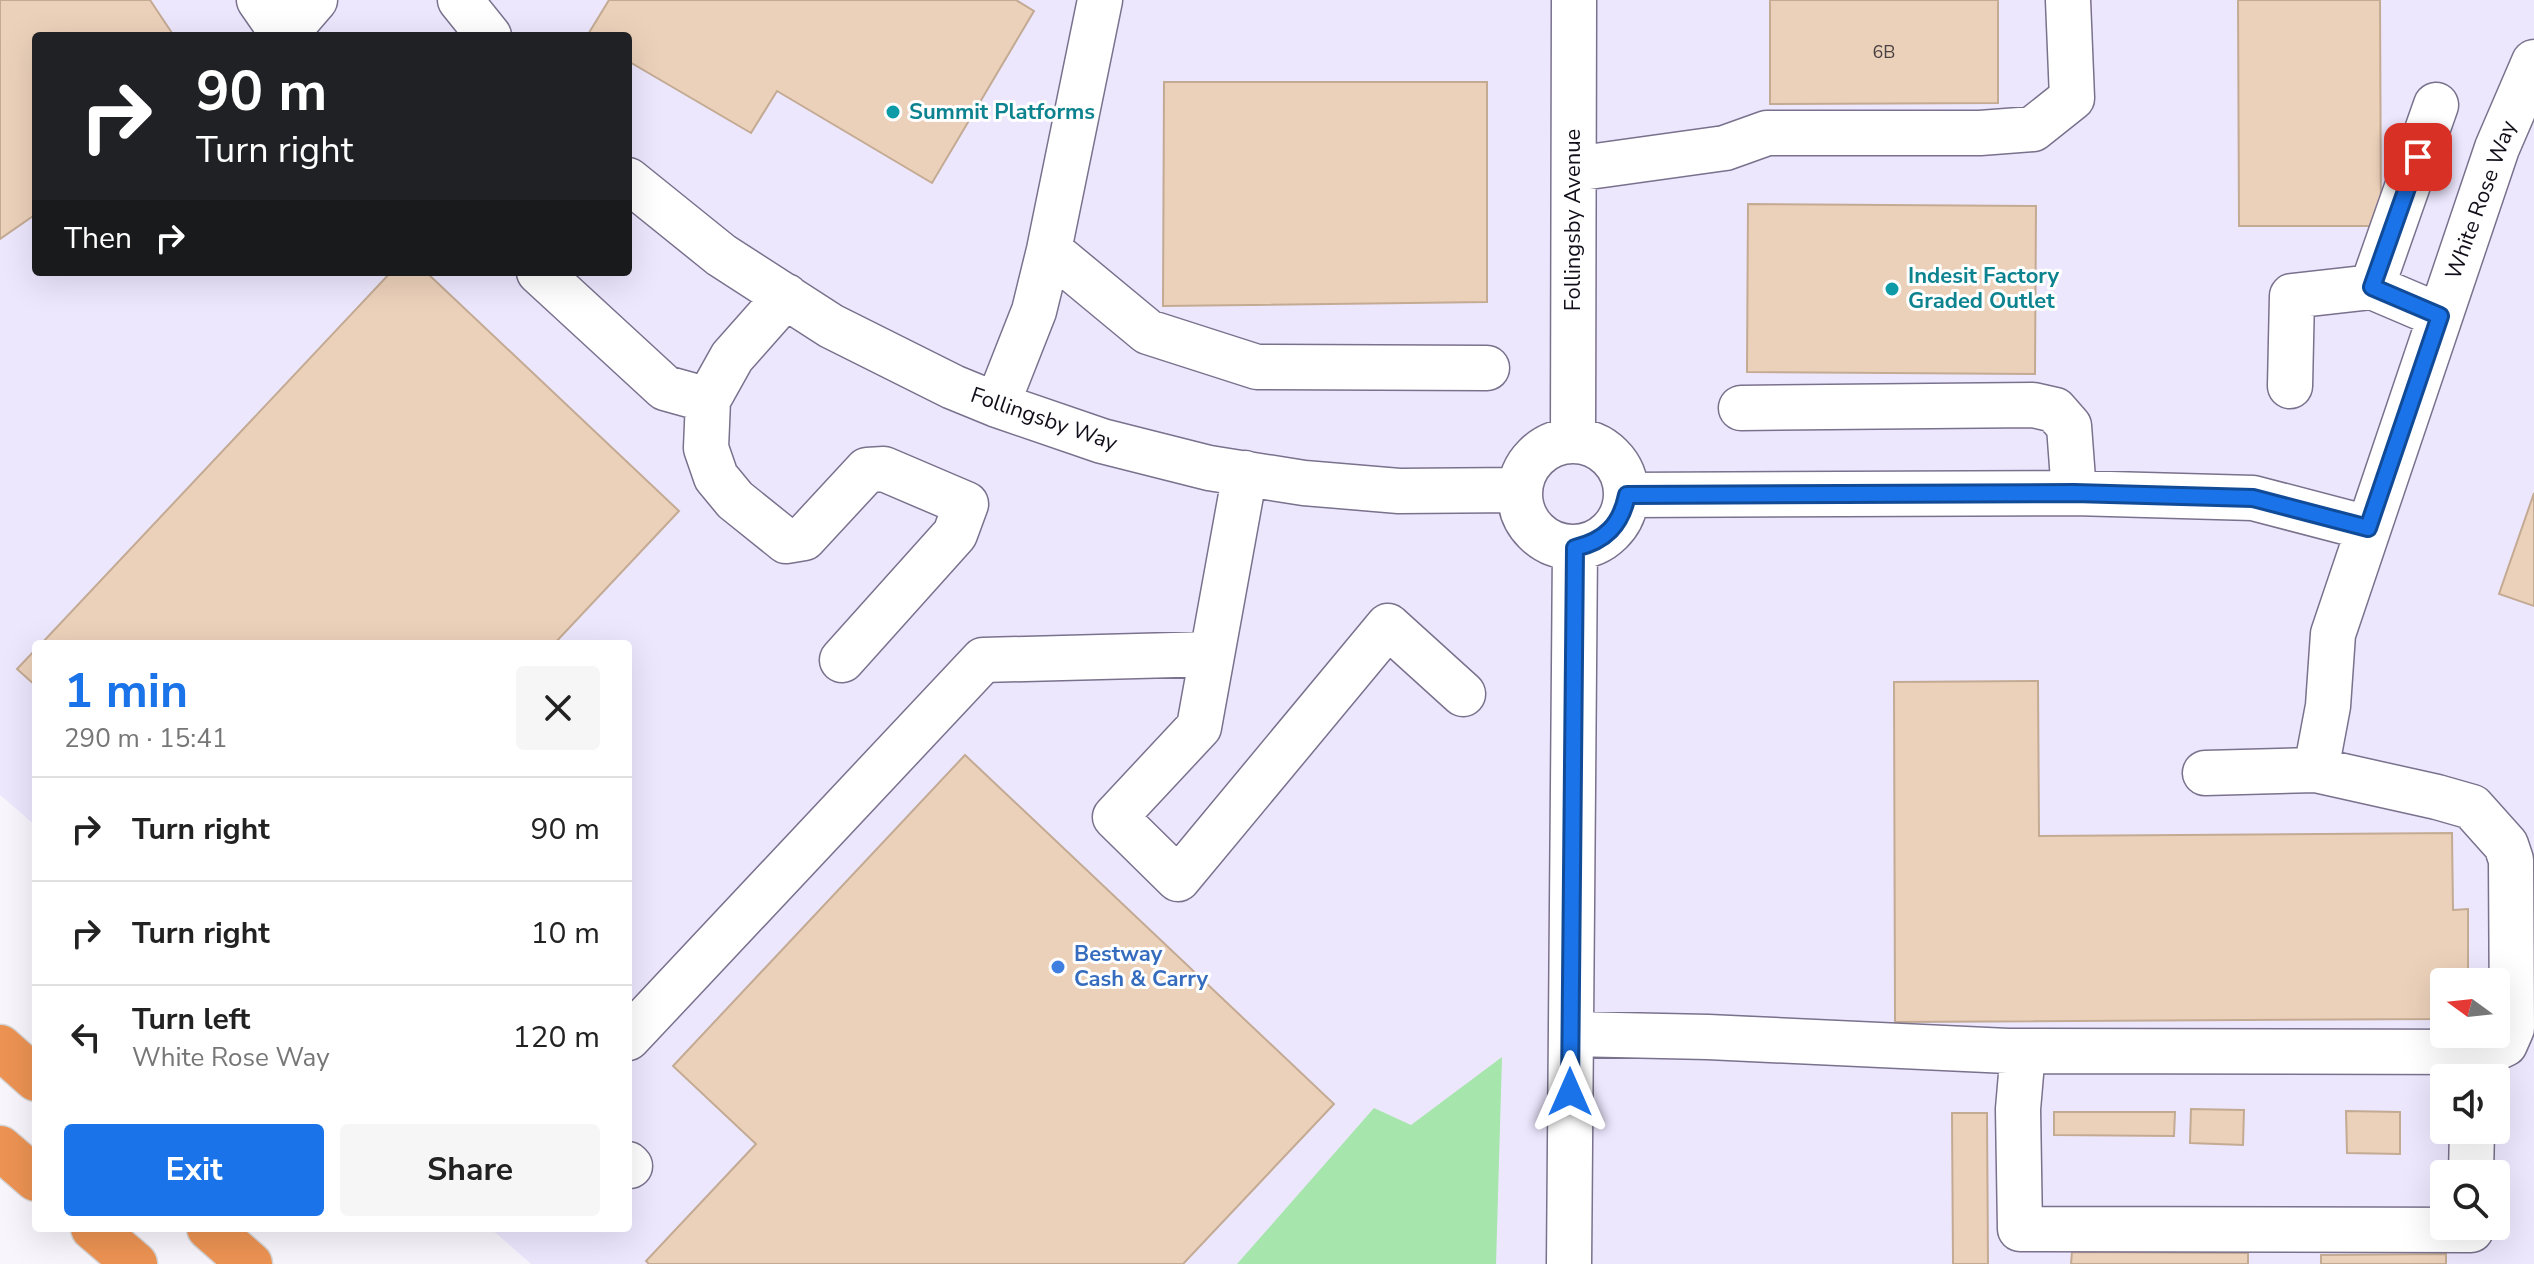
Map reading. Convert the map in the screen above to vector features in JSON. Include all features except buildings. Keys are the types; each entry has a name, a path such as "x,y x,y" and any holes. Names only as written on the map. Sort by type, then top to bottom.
{"highway":[{"path":"0,1047 32,1075"},
{"path":"0,1148 32,1176"},
{"path":"98,1232 135,1264"},
{"path":"214,1232 250,1264"}],"street":[{"path":"259,0 281,32"},
{"path":"287,32 315,0"},
{"path":"460,0 486,32"},
{"path":"997,405 1034,311 1100,0"},
{"name":"Follingsby Avenue","path":"1573,440 1574,0"},
{"path":"1574,169 1725,148 1767,133 1980,133 2033,129 2072,98 2068,0"},
{"name":"White Rose Way","path":"2316,770 2328,706 2333,634 2497,148 2534,62"},
{"path":"2372,287 2436,105"},
{"name":"Follingsby Way","path":"632,183 721,255 845,333 953,387 997,405 1102,441 1209,468 1304,483 1399,491 1519,490"},
{"path":"1049,250 1148,332 1257,367 1487,368"},
{"path":"543,276 665,388 708,400"},
{"path":"2290,386 2292,296 2372,287 2440,316"},
{"path":"786,296 732,357 708,400 706,448 716,477 735,500 786,541 804,538 867,470 884,469 966,504 955,534 842,660"},
{"path":"1741,408 2033,405 2055,410 2069,426 2074,493"},
{"path":"1573,440 1591,443 1609,454 1622,471 1627,495 1624,512 1612,530 1594,544 1575,548 1553,544 1536,533 1523,516 1519,490 1522,475 1533,457 1551,445 1573,440"},
{"path":"1245,473 1199,727 1115,817 1178,879 1388,626 1463,694"},
{"path":"1627,495 2074,493 2253,498 2368,528"},
{"path":"1569,1264 1575,548"},
{"path":"632,1034 983,660 1212,654"},
{"path":"2205,773 2316,770 2472,807 2506,845 2511,860 2512,1028 2505,1044 2488,1052 2474,1064"},
{"path":"1571,1034 2441,1064"},
{"path":"2023,1051 2018,1109 2020,1229 2430,1230"}],"shaded area":[{"path":"0,0 2534,0 2534,1264 531,1264 495,1232 632,1232 632,640 32,640 32,823 0,795"}],"green space":[{"path":"1502,1057 1496,1264 1237,1264 1374,1108 1411,1125"}],"place":[{"name":"Summit Platforms","path":"893,112"},
{"name":"Indesit Factory Graded Outlet","path":"1892,289"},
{"name":"Bestway Cash & Carry","path":"1058,967"}],"route":[{"path":"1570,1092 1575,548 1594,544 1612,530 1624,512 1627,495 2074,493 2253,498 2368,528 2440,316 2372,287 2418,157"}]}
